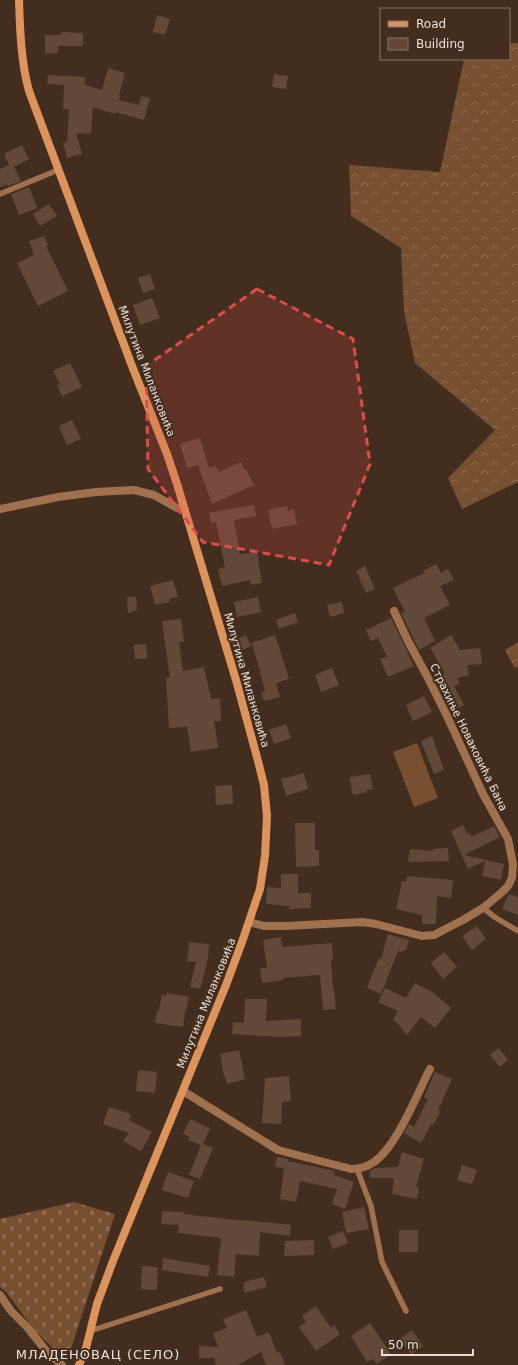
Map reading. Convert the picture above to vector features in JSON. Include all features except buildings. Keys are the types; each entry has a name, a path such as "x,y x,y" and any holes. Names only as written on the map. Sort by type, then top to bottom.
{"main road":[{"name":"Милутина Миланковића","path":"19,0 26,80 58,170 167,454 242,702 264,785 267,816 266,856 260,889 249,922 226,985 119,1246 97,1304 86,1348 79,1365"}],"street":[{"path":"0,509 58,497 96,492 134,490 154,495 177,508 185,510"},
{"name":"Страхиње Новаковића Бана","path":"249,922 264,926 368,923 429,936 440,933 483,908 502,893 515,877 508,839 483,794 440,702 394,611"},
{"path":"183,1091 278,1150 351,1169 357,1169 370,1165 376,1161 396,1137 430,1069"},
{"path":"0,1295 11,1311 47,1352 62,1365"}],"lane":[{"path":"0,194 58,170"},
{"path":"483,908 496,918 518,931"},
{"path":"357,1169 371,1206 382,1262 406,1311"},
{"path":"90,1331 220,1289"}],"highlighted area":[{"path":"257,289 353,339 370,464 329,565 203,542 148,469 146,366"}],"green space":[{"path":"510,43 518,43 518,482 462,509 448,478 495,430 415,363 404,312 401,248 351,216 349,165 440,172 464,60 510,60"},
{"path":"518,642 518,668 514,667 505,650"},
{"path":"417,743 438,798 414,807 393,752"},
{"path":"74,1202 115,1214 67,1361 35,1331 6,1292 0,1287 0,1219"}],"district":[{"name":"МЛАДЕНОВАЦ (СЕЛО)","path":"98,1354"}]}
